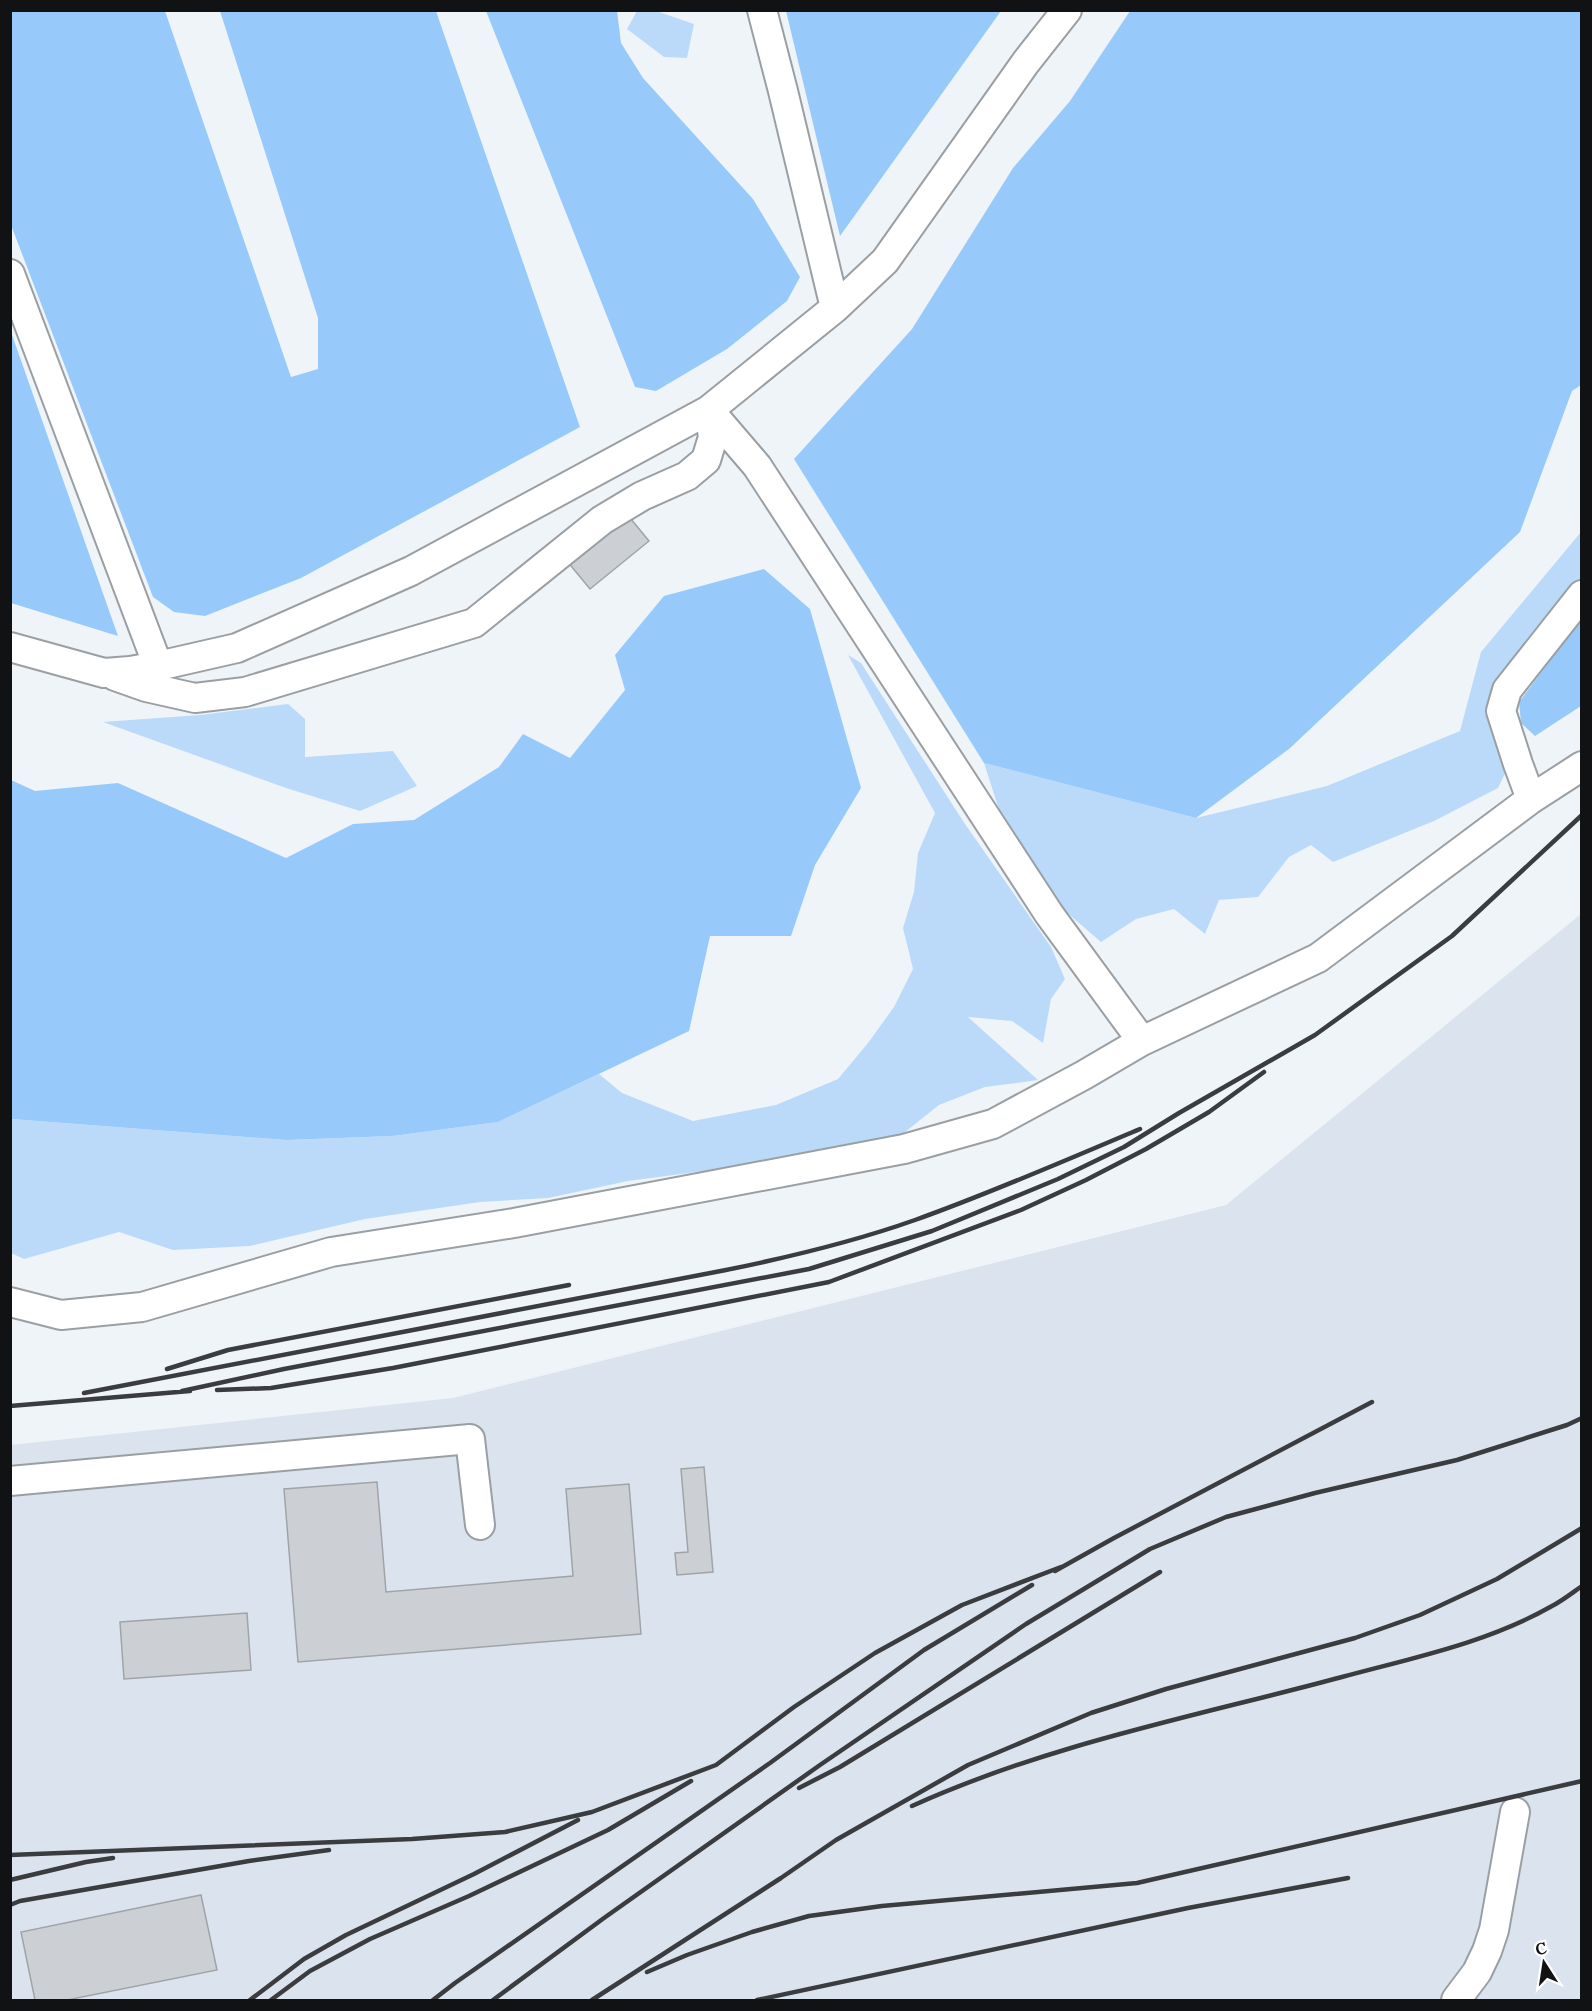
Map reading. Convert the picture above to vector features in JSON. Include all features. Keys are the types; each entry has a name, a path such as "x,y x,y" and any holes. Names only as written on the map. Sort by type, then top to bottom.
{"lane":[{"path":"762,10 836,308"},
{"path":"104,673 158,666 237,648 411,571 708,410 836,308 885,261 1026,62 1067,10"},
{"path":"10,274 158,666"},
{"path":"10,647 146,687 195,698 245,692 474,623 602,520 642,496 687,476 706,460 713,437 708,410"},
{"path":"708,410 757,466 1049,914 1142,1041"},
{"path":"1532,799 1518,764 1502,711 1507,690 1581,595"},
{"path":"10,1302 61,1315 142,1307 331,1252 514,1223 904,1149 993,1124 1142,1041 1318,958 1532,799 1581,766"},
{"path":"10,1481 470,1439 480,1525"},
{"path":"1456,2001 1477,1972 1494,1930 1515,1812"}],"shaded area":[{"path":"11,10 165,11 291,377 318,369 318,318 220,11 436,11 580,427 301,578 205,616 174,612 153,597 11,225"},
{"path":"486,11 617,11 621,43 643,78 753,199 800,277 787,301 727,349 656,391 635,387"},
{"path":"637,11 656,11 694,24 687,58 664,57 627,29"},
{"path":"786,11 1001,11 840,236"},
{"path":"1130,11 1581,11 1581,385 1572,391 1520,532 1289,749 1196,818 984,763 794,459 912,329 1013,168 1070,101"},
{"path":"11,332 118,636 11,603"},
{"path":"1581,532 1581,578 1494,687 1508,767 1498,788 1434,821 1333,862 1311,845 1289,857 1258,897 1219,900 1205,934 1174,909 1136,919 1101,942 1064,910 1003,822 984,763 1196,818 1327,786 1460,731 1481,652"},
{"path":"764,569 810,609 861,788 815,865 791,936 710,936 689,1031 498,1122 393,1136 287,1140 11,1119 11,780 35,791 118,783 286,858 353,824 414,820 499,767 523,734 570,758 625,690 615,655 664,596"},
{"path":"1581,619 1581,706 1535,736 1521,723 1519,702"},
{"path":"848,655 861,663 965,824 1051,947 1065,979 1051,999 1043,1043 1012,1021 968,1017 1038,1080 985,1087 939,1105 900,1136 757,1164 628,1181 548,1198 480,1202 365,1219 250,1246 173,1250 119,1232 24,1259 11,1253 10,1119 287,1140 393,1136 498,1122 599,1074 622,1093 693,1121 776,1105 838,1079 894,1007 913,969 903,928 914,892 918,853 935,813"},
{"path":"288,704 305,719 305,757 393,751 417,786 360,811 286,788 103,722 200,715"},
{"path":"1581,914 1581,2000 11,2000 10,1445 453,1398 1226,1205"}],"building":[{"path":"626,513 649,541 590,589 567,561"},
{"path":"704,1467 713,1572 677,1575 675,1553 688,1552 681,1469"},
{"path":"377,1482 386,1592 573,1576 566,1489 629,1484 641,1634 298,1662 284,1489"},
{"path":"247,1613 251,1670 124,1679 120,1622"},
{"path":"201,1895 217,1970 67,2000 35,2000 21,1932"}],"railway":[{"path":"182,1391 284,1369 809,1269 932,1231 1058,1179 1124,1147 1315,1035 1452,936 1582,815"},
{"path":"217,1390 271,1388 393,1368 829,1282 1021,1210 1086,1180 1146,1149 1209,1112 1264,1072"},
{"path":"84,1393 774,1260 892,1228 943,1210 1140,1129"},
{"path":"167,1369 228,1350 569,1285"},
{"path":"10,1406 190,1391"},
{"path":"1055,1571 1372,1402"},
{"path":"493,2000 604,1918 820,1765 1026,1624 1150,1549 1226,1517 1315,1493 1457,1460 1567,1425 1582,1418"},
{"path":"592,2000 836,1840 968,1765 1091,1713 1166,1689 1355,1638 1420,1615 1497,1579 1582,1528"},
{"path":"10,1855 412,1839 505,1832 592,1812 716,1765 794,1707 875,1653 962,1605 1061,1567"},
{"path":"799,1788 840,1767 1160,1572"},
{"path":"433,2000 770,1763 924,1650 1032,1585"},
{"path":"912,1806 964,1784 1070,1748 1422,1656 1475,1640 1527,1619 1560,1602 1582,1586"},
{"path":"271,2000 310,1971 370,1939 469,1896 608,1830 691,1781"},
{"path":"647,1972 752,1932 809,1916 882,1906 1137,1883 1582,1781"},
{"path":"250,2000 304,1959 346,1935 474,1874 578,1820"},
{"path":"10,1905 20,1901 249,1861 329,1850"},
{"path":"10,1880 113,1858"},
{"path":"757,2000 1188,1908 1348,1878"}]}
